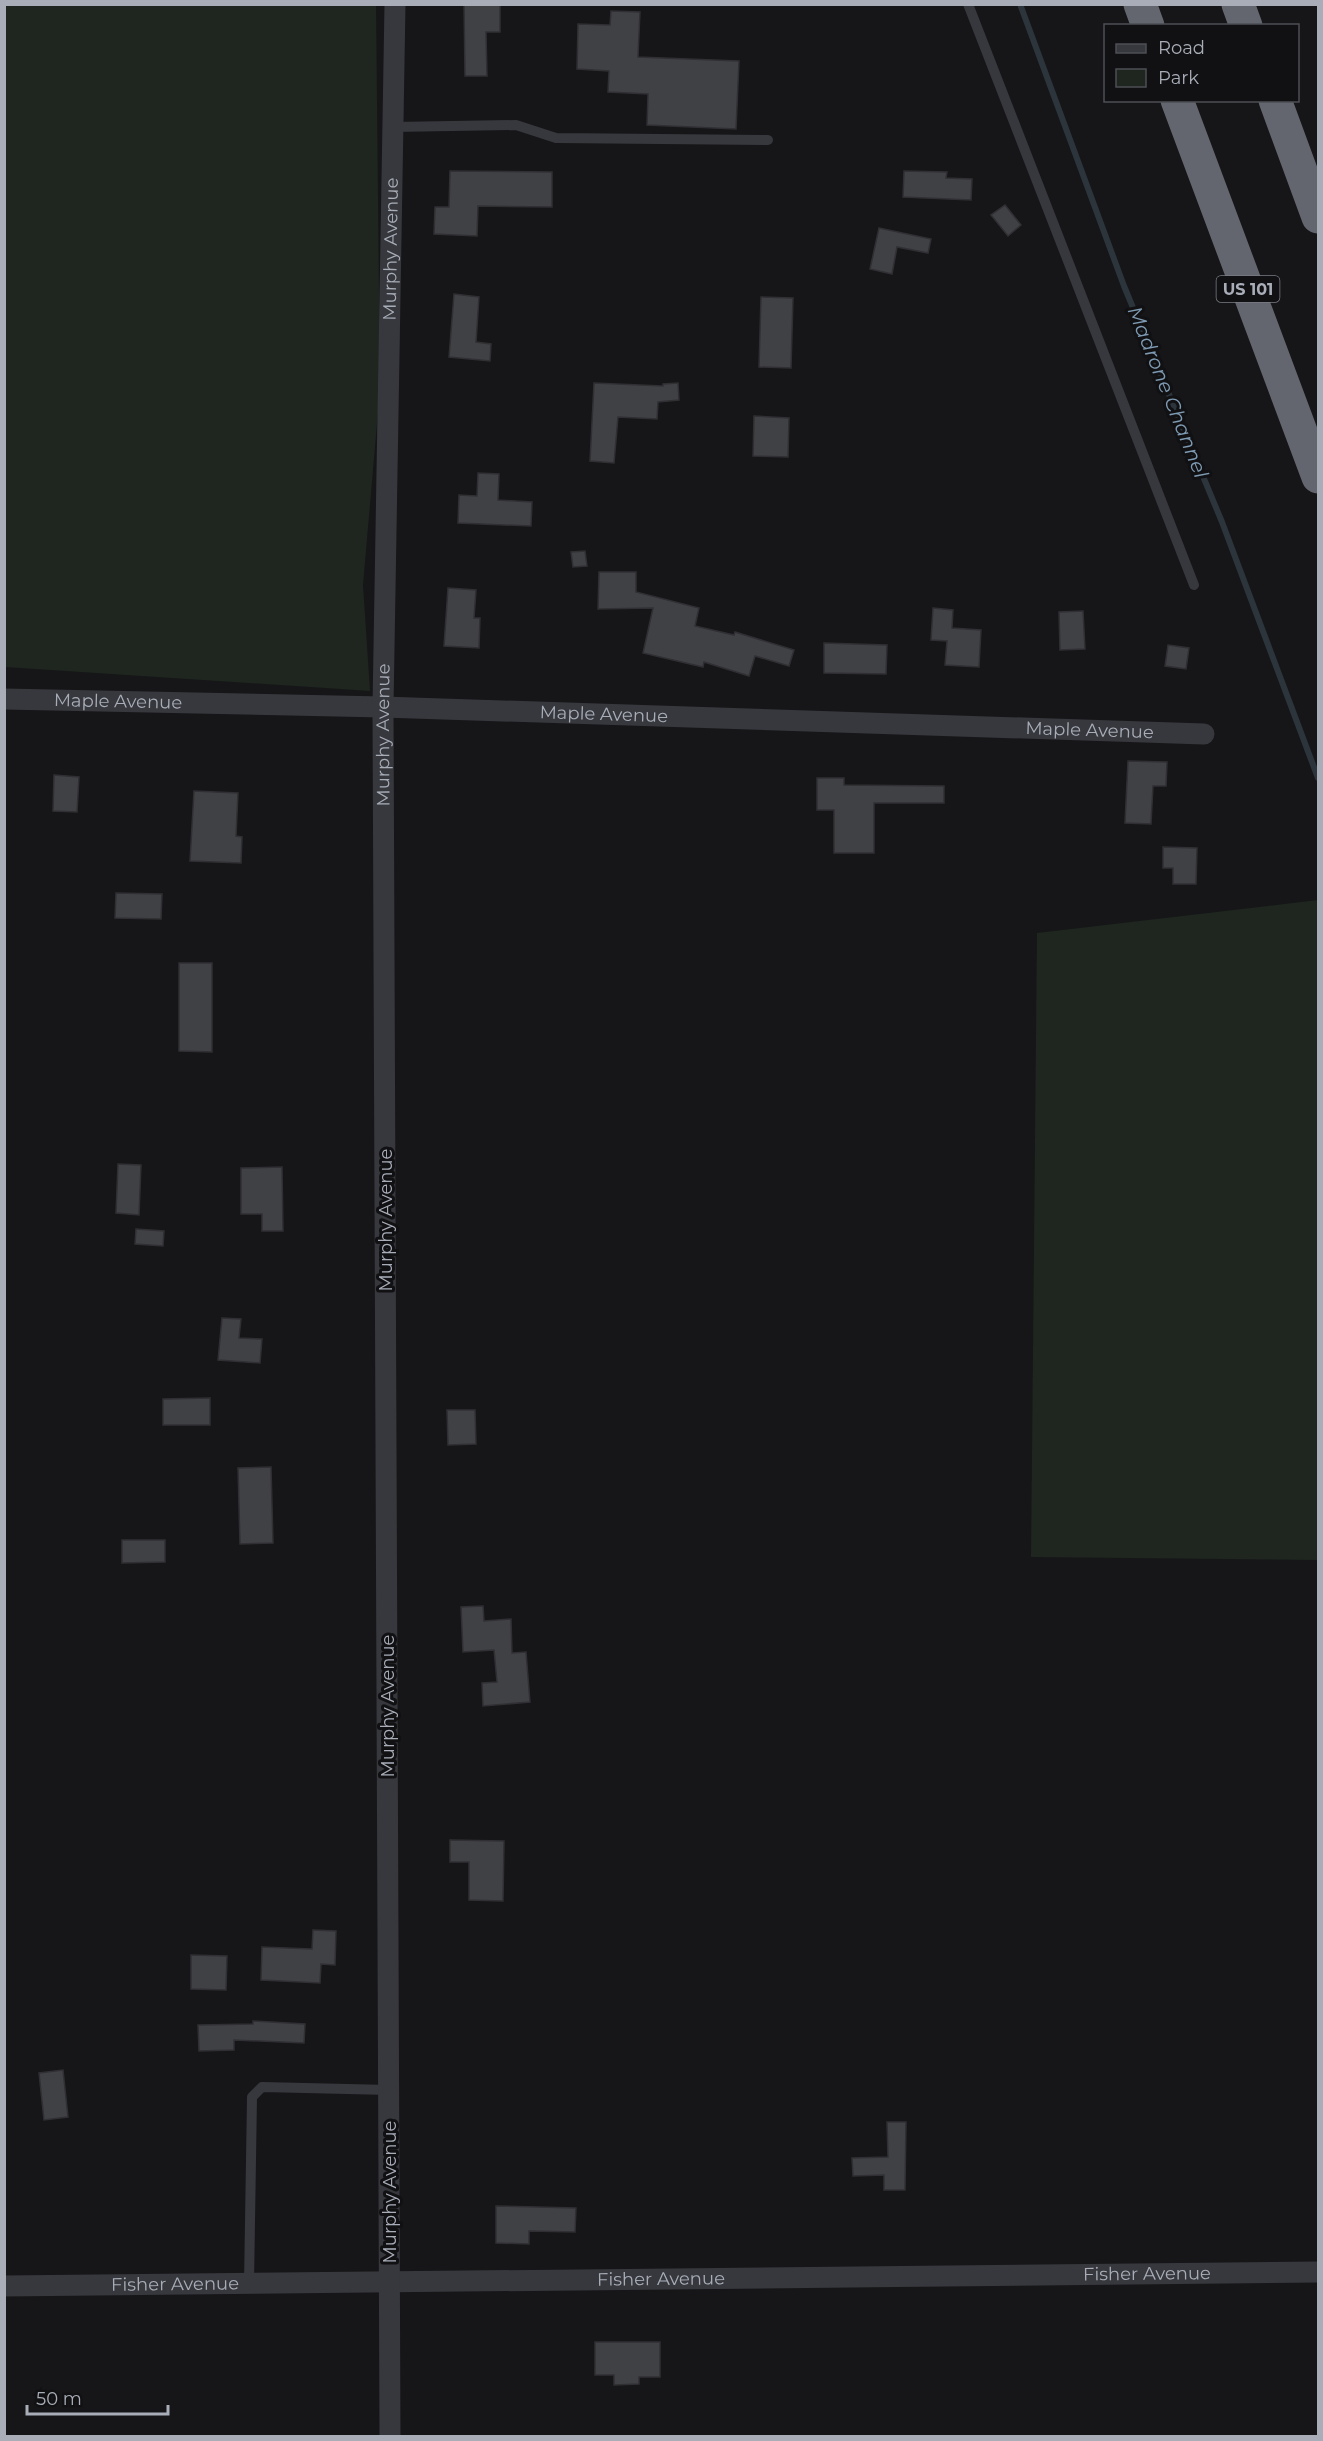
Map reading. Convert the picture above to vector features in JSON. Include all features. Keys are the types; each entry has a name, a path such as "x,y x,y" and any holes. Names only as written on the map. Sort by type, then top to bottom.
{"highway":[{"path":"1140,4 1147,24"},
{"path":"1238,4 1245,24"},
{"name":"US 101","path":"1177,102 1318,477"},
{"path":"1276,102 1318,218"}],"street":[{"name":"Murphy Avenue","path":"390,2436 391,2090 383,707 395,4"},
{"name":"Maple Avenue","path":"4,699 383,707 1204,734"},
{"name":"Fisher Avenue","path":"4,2286 390,2283 849,2275 1318,2272"}],"lane":[{"path":"968,4 1194,585"},
{"path":"393,127 516,124 556,138 768,140"},
{"path":"249,2284 252,2097 262,2087 391,2090"}],"green space":[{"path":"4,5 376,5 380,389 363,585 370,691 5,667"},
{"path":"1318,900 1318,1560 1031,1557 1037,933"}],"building":[{"path":"464,4 500,4 500,32 486,32 487,76 465,76"},
{"path":"611,11 640,12 638,57 739,61 736,129 647,125 648,94 608,92 609,71 577,69 578,24 610,25"},
{"path":"450,171 552,172 552,207 478,206 477,236 434,234 435,207 449,207"},
{"path":"904,171 947,172 946,178 972,179 971,200 903,197"},
{"path":"1005,205 1021,225 1008,236 991,215"},
{"path":"879,228 931,239 928,253 897,247 892,274 870,269"},
{"path":"454,294 479,297 476,342 491,344 490,361 449,357"},
{"path":"761,297 793,298 791,368 759,367"},
{"path":"594,383 663,386 663,384 678,383 679,400 658,402 657,419 618,417 614,463 590,461"},
{"path":"754,416 789,418 788,457 753,456"},
{"path":"478,473 499,474 498,500 532,502 531,526 458,523 459,495 477,496"},
{"path":"585,551 587,566 573,567 571,552"},
{"path":"599,572 636,572 636,592 699,608 695,626 734,635 735,632 794,650 789,666 755,656 749,676 704,662 703,667 643,653 653,608 598,609"},
{"path":"448,588 476,590 474,618 480,618 479,648 444,646"},
{"path":"933,608 953,610 952,628 981,630 979,667 945,665 947,641 931,640"},
{"path":"1083,611 1085,649 1060,650 1059,612"},
{"path":"824,643 887,645 886,674 824,673"},
{"path":"1168,645 1189,648 1186,669 1165,666"},
{"path":"1128,761 1167,762 1166,786 1153,786 1151,824 1125,823"},
{"path":"54,775 79,777 77,812 53,811"},
{"path":"817,778 844,778 844,785 944,786 944,803 874,803 874,853 834,853 834,810 817,810"},
{"path":"194,791 238,793 236,836 242,837 241,863 190,861"},
{"path":"1163,847 1197,848 1196,884 1173,884 1173,868 1163,868"},
{"path":"116,893 162,894 161,919 115,918"},
{"path":"179,963 212,963 212,1052 179,1051"},
{"path":"118,1164 141,1165 139,1215 116,1213"},
{"path":"282,1167 283,1231 262,1231 262,1214 241,1214 241,1168"},
{"path":"136,1229 164,1231 163,1246 135,1244"},
{"path":"222,1318 241,1319 239,1338 262,1339 260,1363 218,1360"},
{"path":"210,1398 210,1425 163,1425 163,1399"},
{"path":"447,1410 475,1410 476,1444 448,1445"},
{"path":"271,1467 273,1543 240,1544 238,1468"},
{"path":"122,1540 165,1540 165,1562 122,1563"},
{"path":"483,1606 484,1621 511,1619 512,1653 526,1652 530,1702 483,1706 482,1683 497,1682 494,1650 463,1652 461,1607"},
{"path":"450,1840 504,1841 503,1901 469,1900 469,1862 450,1862"},
{"path":"313,1930 336,1931 335,1965 321,1964 320,1983 261,1980 262,1947 312,1949"},
{"path":"191,1955 227,1956 226,1990 191,1989"},
{"path":"253,2021 305,2024 304,2043 234,2040 234,2050 199,2051 198,2025 253,2024"},
{"path":"63,2070 68,2117 44,2120 39,2073"},
{"path":"887,2122 906,2122 905,2190 884,2190 884,2175 853,2176 852,2158 888,2157"},
{"path":"496,2206 576,2208 575,2232 529,2231 529,2244 496,2243"},
{"path":"595,2342 660,2342 660,2377 639,2377 639,2384 614,2385 614,2375 595,2375"}],"waterway":[{"name":"Madrone Channel","path":"1020,4 1124,286 1222,522 1318,778"}]}
